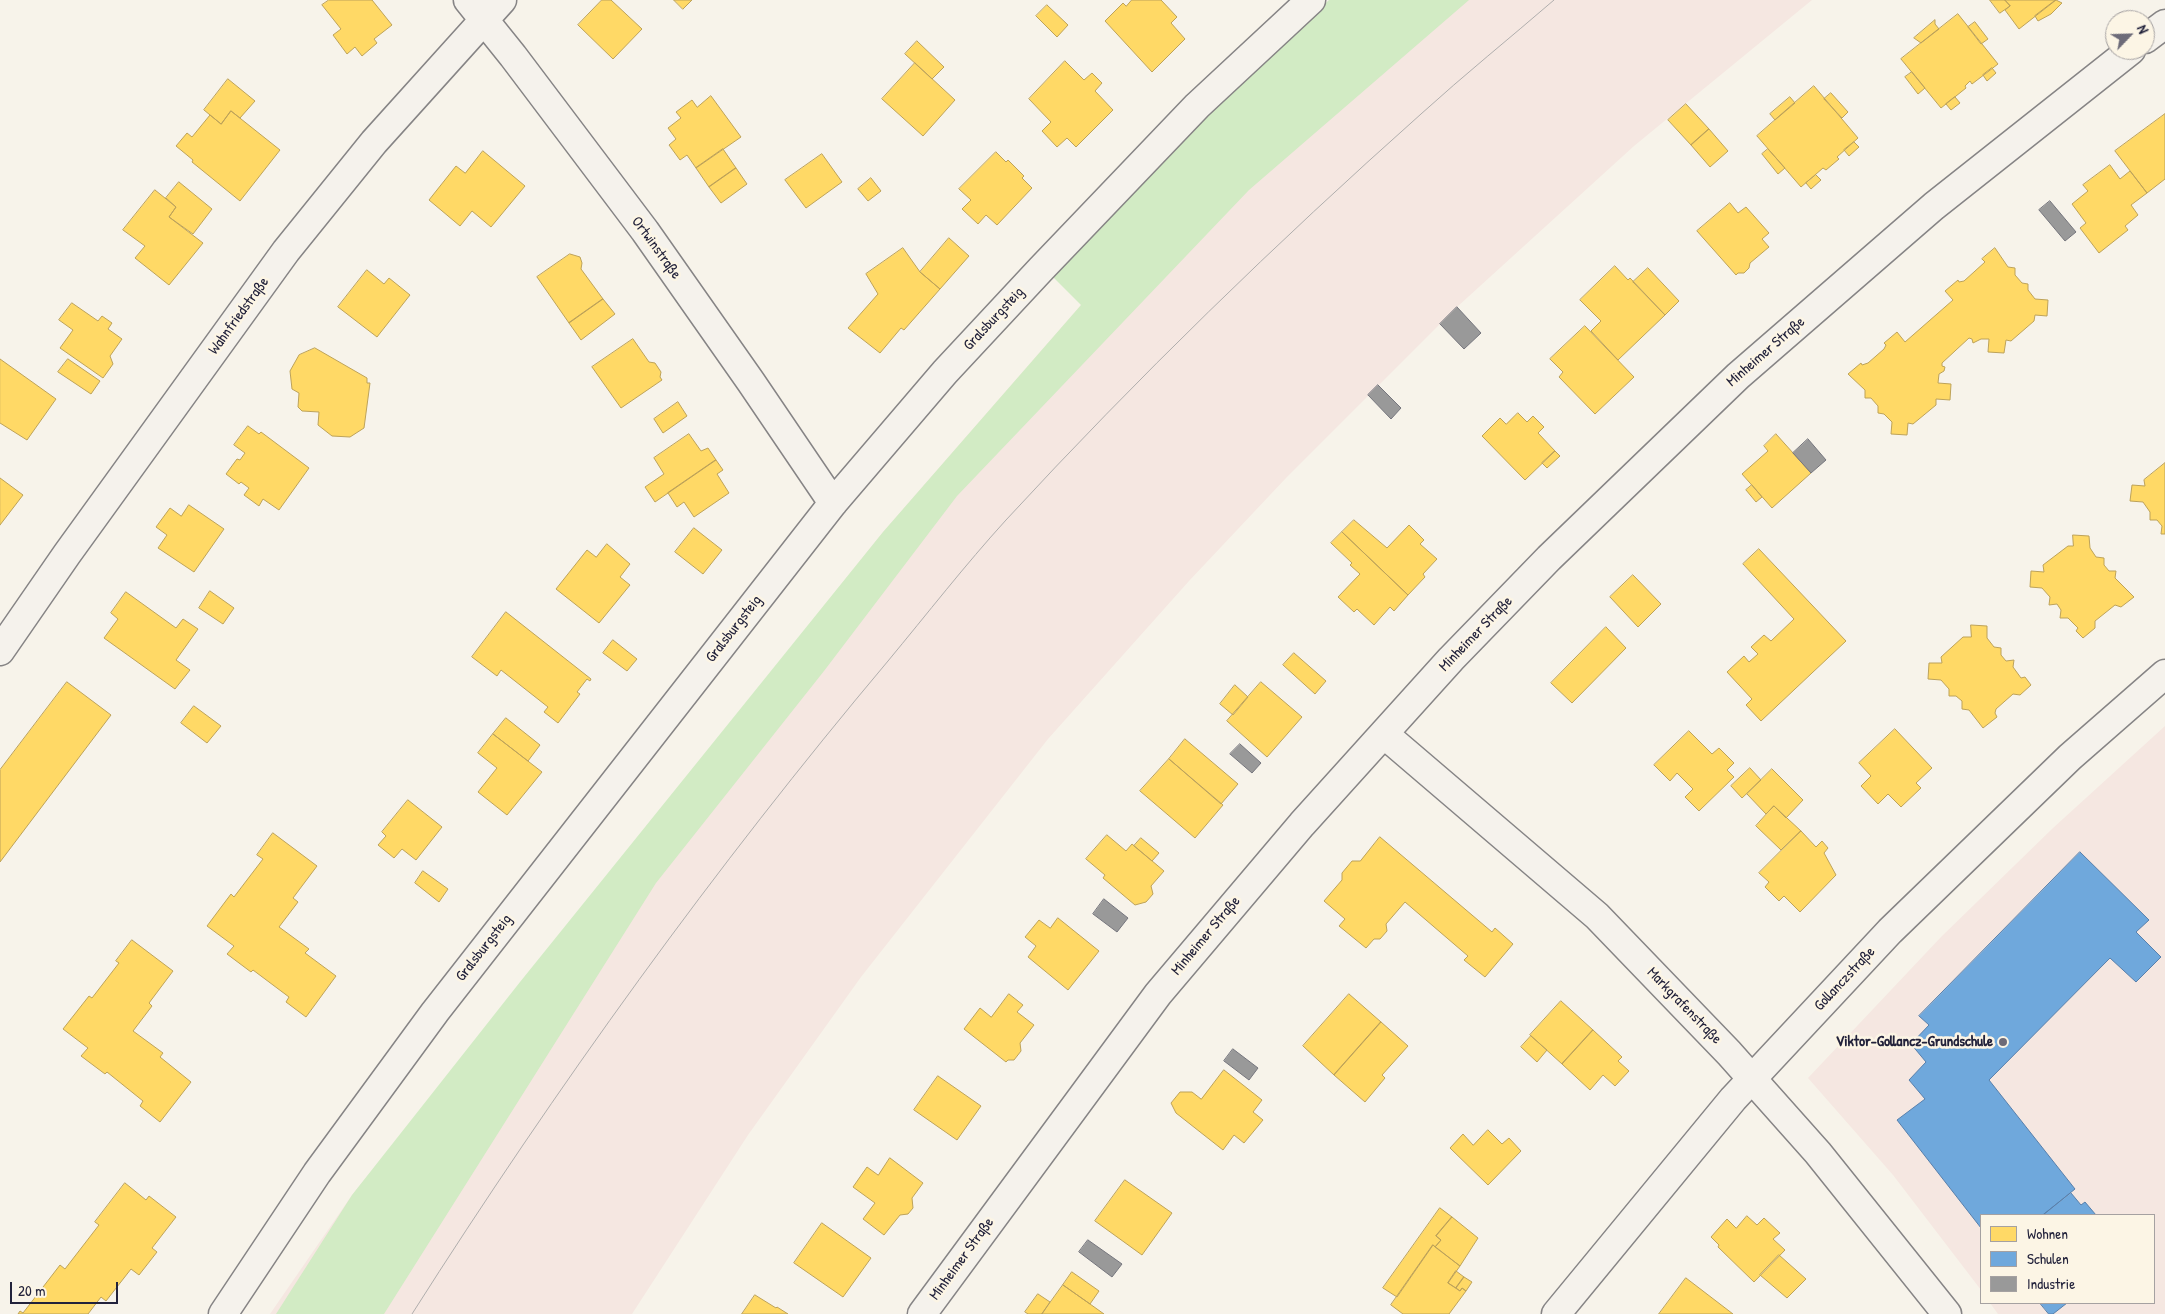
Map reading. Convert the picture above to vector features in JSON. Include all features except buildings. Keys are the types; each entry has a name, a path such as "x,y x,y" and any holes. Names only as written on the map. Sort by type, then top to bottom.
{"street":[{"name":"Wahnfriedstraße","path":"0,651 67,554 286,250 374,142 476,10 502,0"},
{"name":"Gralsburgsteig","path":"222,1314 316,1173 429,1019 833,503 945,372 1041,269 1197,106 1311,0"},
{"name":"Ortwinstraße","path":"476,10 645,231 833,503"},
{"name":"Minheimer Straße","path":"922,1314 1158,994 1302,824 1451,659 1549,558 1708,403 1934,206 2117,60"},
{"name":"Gollanczstraße","path":"1556,1314 1751,1078 1890,930 2070,757 2165,674"},
{"name":"Markgrafenstraße","path":"1384,734 1597,916 1751,1078 1818,1153 1947,1314"}],"shaded area":[{"path":"1389,0 1812,0 1634,146 1457,307 1286,478 1189,581 1048,739 861,977 748,1135 632,1314 270,1314 352,1195 883,532 1081,305"},
{"name":"Viktor-Gollancz-Grundschule","path":"2165,726 2165,1314 1998,1314 1991,1304 2155,1304 2155,1214 1980,1214 1980,1289 1893,1175 1808,1078 1941,937 2053,828"}],"green space":[{"path":"1329,0 1469,0 1249,190 957,496 824,671 656,883 384,1314 276,1314 352,1195 520,982 883,532 1081,305 1052,276 1206,118"}],"tram line":[{"path":"412,1314 580,1062 699,898 824,739 991,537 1055,467 1208,312 1313,212 1437,99 1554,0"}],"place":[{"name":"Viktor-Gollancz-Grundschule","path":"2003,1042"}]}
